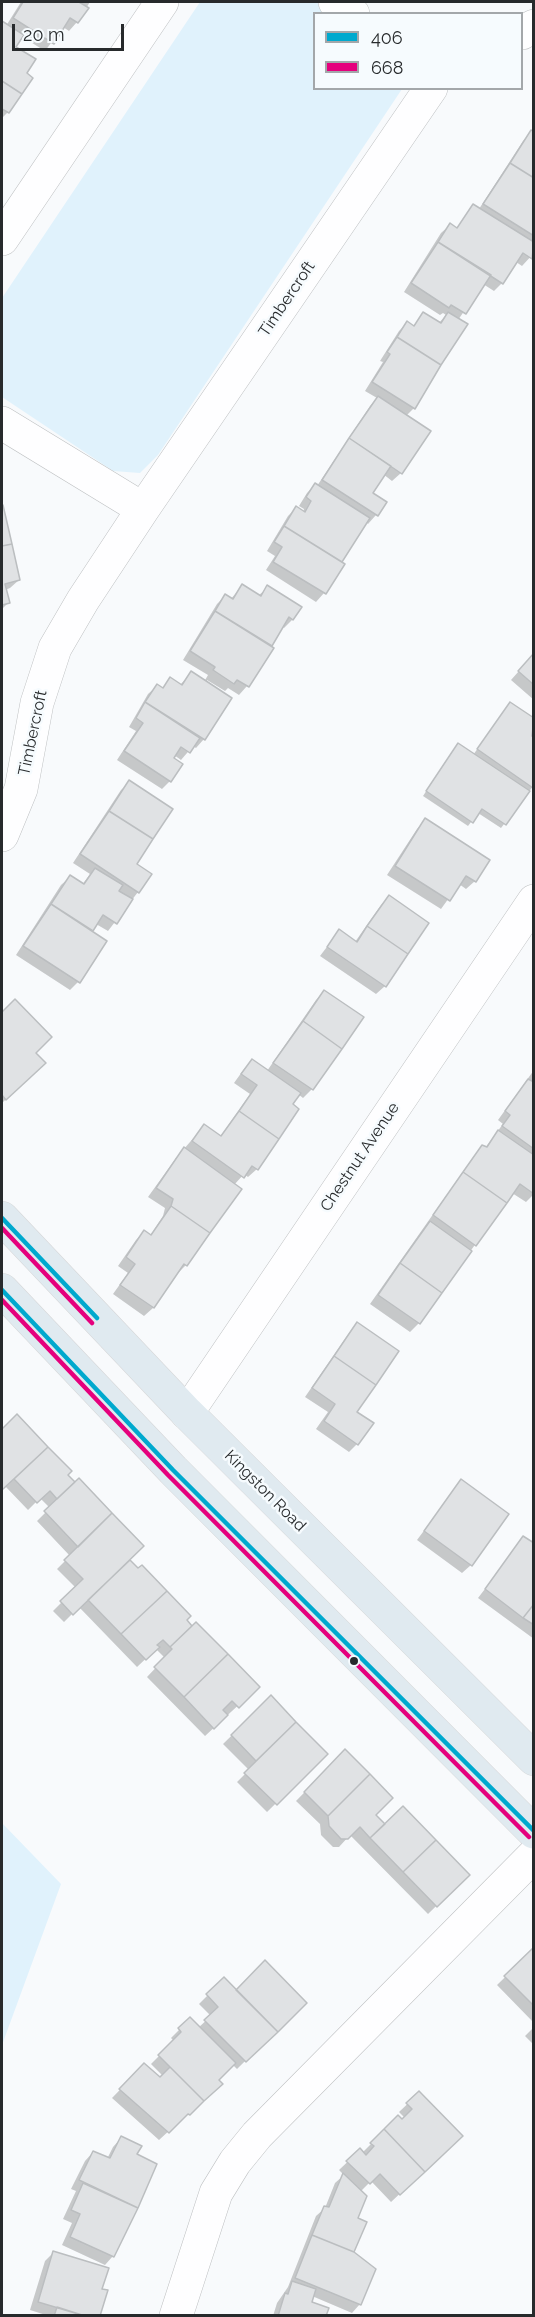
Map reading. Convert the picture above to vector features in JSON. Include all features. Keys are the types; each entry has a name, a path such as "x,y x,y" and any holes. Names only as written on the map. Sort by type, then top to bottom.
{"highway":[{"name":"Kingston Road","path":"2,1218 187,1413 534,1759"},
{"path":"2,1290 173,1470 534,1832"}],"street":[{"path":"2,239 162,2"},
{"path":"335,2 350,12"},
{"name":"Timbercroft","path":"2,836 21,789 37,703 56,648 83,600 430,90"},
{"path":"2,423 143,509"},
{"name":"Chestnut Avenue","path":"187,1413 534,901"},
{"path":"176,2316 216,2193 235,2163 265,2127 534,1855"}],"shaded area":[{"path":"200,2 317,2 333,12 313,12 313,90 401,90 158,455 140,473 113,471 2,397 2,298"},
{"path":"2,1823 61,1884 2,2045"}],"building":[{"path":"23,2 79,2 89,8 78,23 70,18 54,44 13,18"},
{"path":"2,21 24,35 16,47 36,59 27,73 33,78 22,94 2,81"},
{"path":"2,81 22,94 9,113 2,109"},
{"path":"531,130 534,132 534,178 510,163"},
{"path":"510,163 534,178 534,236 483,204"},
{"path":"473,204 534,242 532,259 523,253 503,284 438,242 450,223 457,228"},
{"path":"438,242 491,275 466,314 451,305 449,308 411,283"},
{"path":"423,312 441,323 448,312 468,324 441,365 397,337 407,321 414,326"},
{"path":"397,337 441,365 415,409 372,382 390,354 387,352"},
{"path":"378,396 431,431 402,474 349,438"},
{"path":"349,438 391,466 373,493 387,502 378,516 322,480"},
{"path":"315,483 370,518 342,562 284,526 296,506 305,512 311,501 306,497"},
{"path":"2,506 12,544 2,546"},
{"path":"284,526 345,564 326,594 273,562 282,547 274,542"},
{"path":"12,544 20,580 5,584 10,603 2,605 2,546"},
{"path":"242,584 261,596 267,585 302,607 293,620 289,617 272,646 215,611 225,594 233,599"},
{"path":"215,611 274,648 249,687 237,680 234,684 213,670 215,667 190,651"},
{"path":"534,653 534,685 518,671"},
{"path":"191,671 232,698 205,740 145,702 157,684 163,688 170,677 182,685"},
{"path":"145,702 200,738 190,753 181,747 174,758 183,764 171,782 124,751 143,723 136,718"},
{"path":"510,702 534,718 533,788 477,749"},
{"path":"458,743 530,791 506,825 482,809 473,823 426,791"},
{"path":"129,780 173,809 153,839 109,811"},
{"path":"109,811 153,839 137,864 152,874 139,893 80,854"},
{"path":"425,818 490,860 476,882 466,876 450,901 395,866"},
{"path":"95,868 123,885 119,891 133,899 117,924 103,915 93,931 51,904 70,875 84,884"},
{"path":"389,895 429,923 408,954 367,926"},
{"path":"51,904 107,941 80,983 23,946"},
{"path":"367,926 408,954 386,987 327,947 339,929 357,942"},
{"path":"324,990 364,1017 342,1049 303,1021"},
{"path":"15,999 52,1037 36,1053 46,1063 6,1100 2,1095 2,1012"},
{"path":"303,1021 342,1049 313,1090 273,1063"},
{"path":"252,1059 301,1093 293,1104 299,1109 279,1139 239,1111 257,1085 241,1074"},
{"path":"528,1079 534,1082 534,1149 502,1126 510,1115 505,1111"},
{"path":"239,1111 279,1139 258,1170 252,1166 244,1178 192,1141 204,1124 221,1136"},
{"path":"498,1130 534,1155 534,1194 520,1184 507,1203 463,1172 482,1145 487,1147"},
{"path":"184,1147 242,1189 210,1233 171,1206 173,1199 156,1188"},
{"path":"463,1172 507,1203 476,1246 433,1215"},
{"path":"171,1206 210,1233 187,1266 184,1264 154,1308 120,1285 135,1264 126,1257 144,1230 151,1235"},
{"path":"430,1221 472,1251 442,1293 400,1263"},
{"path":"400,1263 442,1293 420,1324 378,1295"},
{"path":"357,1322 399,1351 376,1385 334,1356"},
{"path":"334,1356 376,1385 357,1412 374,1423 358,1445 324,1421 335,1404 312,1388"},
{"path":"17,1414 48,1447 2,1490 2,1429"},
{"path":"48,1447 72,1471 68,1475 75,1482 57,1499 50,1491 37,1503 14,1479"},
{"path":"79,1478 112,1513 78,1547 44,1511"},
{"path":"461,1479 509,1514 472,1566 424,1531"},
{"path":"112,1513 144,1546 73,1615 60,1601 83,1579 64,1560"},
{"path":"523,1536 534,1543 534,1604 523,1618 485,1589"},
{"path":"130,1560 138,1568 142,1565 167,1591 121,1634 88,1600"},
{"path":"167,1591 191,1616 187,1620 192,1626 170,1647 163,1640 157,1645 160,1647 146,1660 121,1634"},
{"path":"534,1604 534,1625 523,1618"},
{"path":"196,1622 228,1654 184,1697 154,1667 172,1649 170,1647"},
{"path":"228,1654 260,1687 239,1708 232,1701 223,1710 228,1715 214,1729 184,1697"},
{"path":"271,1695 296,1722 256,1761 231,1735"},
{"path":"296,1722 328,1754 277,1805 244,1773"},
{"path":"345,1749 370,1774 328,1816 304,1792"},
{"path":"370,1774 393,1798 376,1815 385,1824 370,1838 360,1827 348,1839 341,1839 329,1826 328,1816"},
{"path":"403,1806 436,1840 403,1872 370,1838"},
{"path":"436,1840 470,1875 437,1907 403,1872"},
{"path":"534,1947 534,2006 504,1976"},
{"path":"265,1960 307,2003 278,2032 236,1990"},
{"path":"224,1977 278,2032 246,2062 204,2020 218,2007 206,1994"},
{"path":"190,2017 236,2063 219,2080 223,2084 204,2101 158,2055 181,2032 178,2028"},
{"path":"144,2063 160,2077 170,2067 204,2101 169,2133 119,2089"},
{"path":"419,2091 463,2136 425,2172 384,2129 398,2115 402,2119 412,2109 406,2103"},
{"path":"384,2129 425,2172 400,2195 380,2174 370,2184 346,2161 360,2148 366,2155 374,2146 370,2143"},
{"path":"121,2136 142,2146 137,2154 157,2164 138,2208 79,2180 93,2151 110,2158"},
{"path":"343,2173 367,2196 358,2218 367,2222 354,2252 312,2235 324,2206 329,2207"},
{"path":"83,2183 138,2208 114,2257 70,2237 80,2214 71,2210"},
{"path":"312,2235 354,2252 376,2269 361,2305 295,2278"},
{"path":"53,2251 109,2268 102,2289 108,2290 100,2316 85,2316 38,2302"},
{"path":"292,2281 316,2289 312,2302 329,2308 326,2316 278,2316 285,2293 288,2294"},
{"path":"57,2307 85,2316 54,2316"}],"transit line":[{"name":"406","path":"2,1218 97,1318"},
{"name":"668","path":"2,1228 92,1323"},
{"name":"406","path":"2,1290 173,1470 534,1831"},
{"name":"668","path":"2,1300 168,1475 529,1837"}]}
